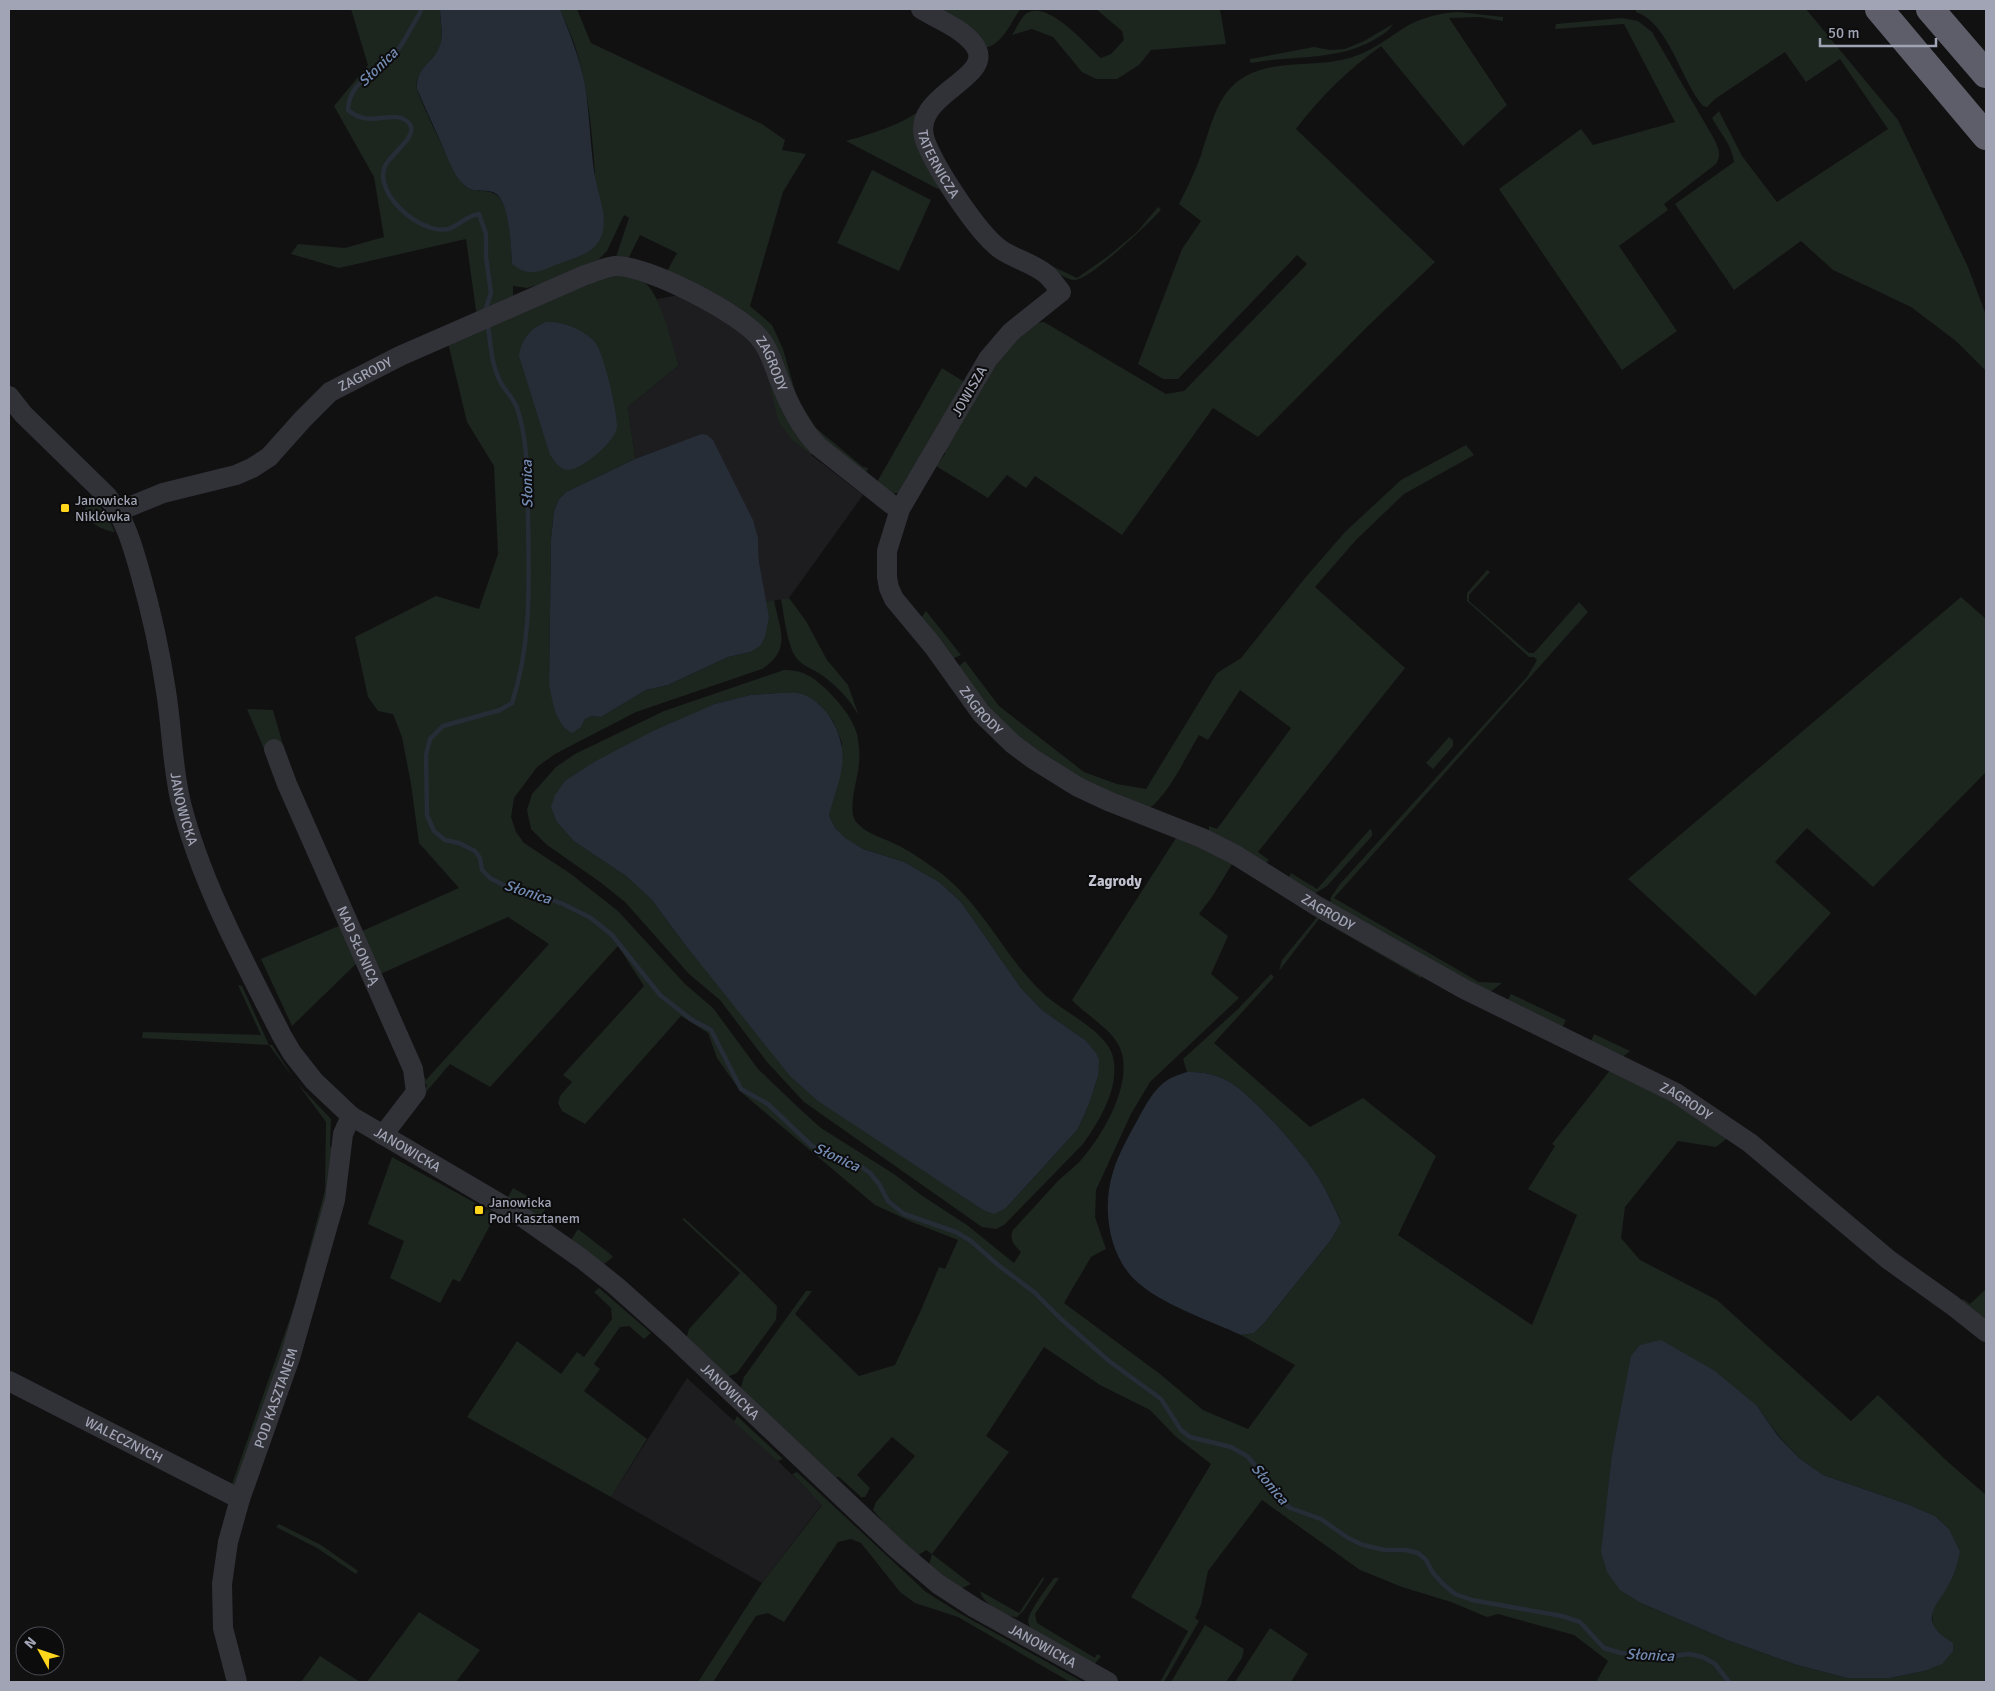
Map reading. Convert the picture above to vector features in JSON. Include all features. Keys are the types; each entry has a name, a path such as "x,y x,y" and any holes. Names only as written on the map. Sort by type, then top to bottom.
{"highway":[{"path":"1880,9 1986,136"},
{"path":"1930,9 1986,74"}],"street":[{"name":"TATERNICZA","path":"921,9 958,30 971,40 977,56 977,62 970,73 927,112 923,134 930,152 962,205 990,241 1008,254 1047,275 1061,292"},
{"name":"ZAGRODY","path":"118,511 164,493 236,475 252,468 269,457 303,418 330,392 409,352 585,275 615,266 642,272 687,289 717,306 755,332 768,352 786,397 810,438 891,504 900,509 891,537 886,565 889,588 894,599 933,646 981,713 1013,744 1033,759 1086,790 1202,838 1234,854 1318,906 1464,989 1676,1093 1750,1143 1889,1260 1952,1304 1986,1332"},
{"name":"JOWISZA","path":"900,509 994,351 1011,332 1061,292"},
{"name":"JANOWICKA","path":"9,396 23,414 107,496 118,511 127,530 148,603 166,693 175,773 183,809 198,858 223,916 292,1053 314,1081 351,1116 514,1211 558,1241 598,1272 673,1337 898,1550 938,1584 963,1601 1108,1682"},
{"name":"NAD SŁONICĄ","path":"274,749 287,784 413,1069 416,1092 383,1136"},
{"name":"POD KASZTANEM","path":"237,1682 222,1628 222,1584 228,1542 240,1499 290,1358 335,1200 343,1134 351,1116"},
{"name":"WALECZNYCH","path":"9,1381 240,1499"}],"shaded area":[{"path":"351,9 440,9 441,43 435,55 419,75 417,89 460,180 468,188 493,193 501,200 509,222 512,264 595,174 582,70 560,9 577,9 591,43 762,124 785,140 782,150 806,154 783,192 750,306 772,325 783,349 797,398 816,428 863,467 868,468 866,473 817,438 772,350 665,275 677,253 640,235 628,259 616,257 629,218 624,215 607,251 591,267 570,276 527,288 513,286 513,299 477,317 466,239 339,268 291,254 298,244 345,248 384,237 374,177 334,106 368,65"},
{"path":"440,9 560,9 578,56 583,75 593,165 604,222 598,243 589,251 578,257 536,272 519,269 512,264 506,213 499,196 493,192 474,190 467,187 455,174 417,89 419,75 434,57 440,45 442,32"},
{"path":"927,9 1020,9 1009,28 999,40 988,47 981,48"},
{"path":"1096,9 1220,9 1226,44 1151,50 1139,65 1117,79 1096,79 1082,72 1053,37 1032,29 1012,35 1027,13 1036,11 1046,13 1067,26 1101,58 1111,54 1124,40 1122,31"},
{"path":"1636,9 1806,9 1898,120 1968,267 1986,315 1986,371 1956,341 1911,307 1833,270 1801,241 1734,290 1675,204 1734,162 1728,145 1712,118 1719,111 1742,156 1777,202 1888,129 1840,59 1806,82 1785,52 1715,99 1707,107 1703,106 1695,95 1666,40 1647,18 1636,12"},
{"path":"1458,12 1503,17 1503,21 1479,17 1449,18 1507,105 1463,146 1381,46 1335,85 1296,129 1435,262 1368,326 1258,437 1213,408 1122,535 1035,476 1026,488 1007,475 988,498 936,466 945,454 945,443 992,360 1033,323 1044,322 1166,394 1184,391 1307,264 1297,255 1178,379 1163,379 1138,364 1182,249 1201,221 1179,204 1196,168 1216,111 1223,99 1241,79 1255,72 1272,67 1337,61 1358,55 1419,20 1439,14"},
{"path":"1622,18 1638,21 1652,32 1713,137 1719,154 1716,164 1664,204 1668,210 1619,246 1677,331 1622,370 1499,189 1581,129 1593,145 1675,122 1624,24 1555,29 1556,24"},
{"path":"1393,24 1387,32 1372,41 1343,52 1250,62 1250,59 1314,47 1330,50 1345,49 1364,41"},
{"path":"930,103 921,115 944,185 938,189 846,141 880,131 901,122"},
{"path":"872,170 931,200 899,271 837,243"},
{"path":"1158,207 1161,210 1133,238 1106,261 1083,277 1072,280 1051,269 1050,265 1077,278 1107,257 1137,232"},
{"path":"614,272 641,280 656,297 679,365 628,407 635,459 566,492 559,499 554,511 551,539 549,685 581,727 585,719 592,716 601,717 646,690 668,685 728,657 750,652 769,617 765,602 774,600 781,630 781,647 771,662 762,669 636,712 555,754 537,767 514,798 511,817 516,832 524,843 571,874 618,911 685,984 713,1008 758,1069 821,1128 894,1174 921,1195 967,1225 1014,1263 1021,1252 1013,1242 1013,1230 1091,1148 1115,1106 1120,1091 1123,1061 1120,1048 1105,1029 1072,1000 1176,838 1231,859 1232,864 1199,914 1228,936 1211,974 1239,998 1150,1082 1131,1114 1096,1190 1095,1217 1106,1249 1091,1257 1064,1303 1160,1374 1203,1410 1248,1429 1295,1365 1241,1335 1254,1333 1265,1322 1331,1240 1341,1221 1311,1166 1275,1123 1235,1085 1215,1075 1187,1072 1183,1059 1238,1009 1271,974 1274,977 1214,1043 1310,1127 1363,1098 1436,1156 1398,1235 1532,1325 1577,1215 1528,1189 1555,1146 1552,1144 1611,1069 1673,1099 1729,1137 1716,1147 1678,1141 1625,1207 1621,1238 1640,1260 1717,1300 1851,1421 1878,1395 1948,1462 1986,1495 1986,1682 1596,1682 1608,1661 1574,1635 1498,1614 1487,1617 1451,1602 1402,1587 1360,1570 1262,1500 1208,1571 1201,1605 1195,1618 1199,1621 1164,1682 1160,1682 1188,1631 1131,1597 1211,1464 1175,1436 1150,1410 1100,1385 1044,1347 986,1436 1009,1452 932,1554 926,1550 917,1556 888,1528 873,1510 876,1502 915,1456 892,1437 857,1475 870,1488 865,1497 861,1497 839,1477 835,1477 743,1392 741,1387 744,1377 806,1291 812,1291 795,1314 859,1376 895,1365 939,1267 945,1269 958,1240 875,1205 741,1092 717,1058 708,1033 681,1016 585,1124 562,1111 558,1103 560,1096 572,1082 563,1075 644,986 618,946 490,1087 450,1064 397,1126 427,1086 425,1083 419,1089 413,1053 426,1080 549,944 508,917 378,975 360,932 459,888 419,843 402,737 393,714 378,711 368,697 355,637 436,596 479,609 498,554 494,466 467,422 447,339","holes":["1757,1406 1778,1435 1799,1458 1823,1475 1907,1504 1935,1516 1949,1529 1939,1598 1932,1613 1933,1627 1941,1635 1924,1671 1890,1678 1847,1678 1797,1665 1727,1640 1641,1603"]},
{"path":"679,295 746,329 766,369 793,441 863,495 789,598 765,602 759,562 758,538 701,434 635,459 628,407 679,365 657,299"},
{"path":"546,322 572,327 584,333 598,346 609,382 617,420 617,427 611,440 597,454 581,466 567,470 557,464 550,455 519,356 522,344 531,331"},
{"path":"942,368 969,385 901,493 892,493 877,482"},
{"path":"766,369 813,450 811,455 793,441 778,421"},
{"path":"701,434 707,435 713,440 753,520 758,538 759,562 769,617 765,637 760,646 750,652 728,657 668,685 646,690 601,717 592,716 585,719 581,727 572,733 566,729 558,718 549,685 551,539 554,511 559,499 566,492 635,459"},
{"path":"1466,445 1474,455 1404,494 1356,540 1315,587 1405,668 1258,852 1269,860 1265,864 1209,832 1209,826 1217,829 1291,728 1240,690 1208,740 1199,735 1170,785 1156,803 1148,809 1109,795 1016,740 956,669 965,661 999,706 1084,772 1117,784 1146,789 1217,673 1241,658 1305,578 1345,532 1401,480"},
{"path":"94,498 107,516 115,532 95,525 86,515 85,509 87,504"},
{"path":"1487,570 1490,572 1469,595 1469,601 1529,653 1534,653 1579,602 1588,612 1334,898 1479,982 1502,983 1490,992 1485,993 1330,903 1331,897 1340,884 1527,677 1537,660 1534,657 1529,657 1467,601 1467,593"},
{"path":"1961,597 1986,619 1986,772 1873,887 1807,828 1775,862 1831,913 1755,996 1628,879"},
{"path":"789,598 806,621 827,660 848,685 859,716 848,699 834,685 795,656 788,636 781,599"},
{"path":"926,611 961,655 950,660 921,618"},
{"path":"784,670 797,671 808,675 818,682 845,710 857,734 859,760 853,811 857,823 870,833 916,856 954,884 981,915 1017,964 1044,994 1094,1030 1109,1048 1113,1057 1114,1080 1107,1103 1096,1125 1083,1144 1004,1225 996,1229 982,1227 804,1102 767,1062 720,1000 689,974 625,902 547,845 531,829 527,810 532,794 556,767 575,754 664,711","holes":["801,694 819,704 833,721 842,743 829,815 835,828 844,838 863,849 904,862 939,882 961,902 1021,988 1042,1010 1085,1040 1098,1076 1078,1129 1006,1208 983,1210 949,1187 722,989 683,942 652,900 626,876 575,842 715,704 750,695"]},
{"path":"799,693 812,699 828,714 834,723 843,755 838,784 829,815 835,828 845,838 863,849 904,862 939,882 961,902 1021,988 1042,1010 1085,1040 1096,1053 1099,1060 1098,1076 1078,1129 1006,1208 994,1214 983,1210 818,1101 790,1076 683,942 652,900 626,876 575,842 557,822 551,807 555,795 565,781 594,762 653,731 715,704 750,695"},
{"path":"247,709 273,710 285,752 264,749"},
{"path":"1449,737 1453,740 1453,746 1433,769 1426,763"},
{"path":"1370,829 1372,836 1327,886 1314,894 1288,879 1291,873 1317,889"},
{"path":"1318,916 1422,974 1421,978 1319,919 1279,971 1282,960"},
{"path":"341,925 358,962 292,1026 261,959"},
{"path":"238,985 242,986 269,1045 142,1038 143,1032 261,1035"},
{"path":"1511,994 1566,1020 1561,1030 1506,1003"},
{"path":"1594,1034 1630,1051 1621,1058 1590,1044"},
{"path":"269,1045 272,1045 293,1078"},
{"path":"1187,1072 1206,1073 1224,1079 1235,1085 1261,1109 1311,1166 1341,1222 1331,1240 1254,1333 1241,1335 1170,1304 1144,1288 1125,1268 1113,1243 1108,1214 1108,1199 1113,1172 1118,1159 1143,1109 1154,1092 1169,1079"},
{"path":"298,1084 331,1119 330,1147 336,1148 314,1258 238,1487 232,1484 295,1304 325,1190 326,1122"},
{"path":"392,1157 477,1204 475,1208 484,1213 487,1209 496,1214 460,1282 453,1279 440,1303 390,1278 404,1241 368,1224"},
{"path":"513,1188 547,1207 540,1217 508,1197"},
{"path":"684,1218 777,1306 776,1320 737,1373 727,1377 686,1339 689,1329 740,1273 682,1219"},
{"path":"578,1229 613,1257 603,1265 571,1240"},
{"path":"599,1288 651,1333 644,1339 629,1326 620,1327 594,1364 600,1369 584,1391 647,1439 611,1497 467,1417 517,1341 561,1374 577,1352 584,1357 612,1319 611,1308 594,1292"},
{"path":"1986,1289 1986,1325 1960,1304 1963,1299 1970,1304"},
{"path":"1661,1340 1715,1371 1757,1406 1778,1436 1799,1458 1823,1475 1907,1504 1935,1516 1949,1529 1960,1552 1953,1575 1936,1605 1932,1620 1934,1627 1941,1635 1953,1643 1953,1651 1942,1664 1924,1671 1890,1678 1847,1678 1797,1665 1727,1640 1641,1603 1620,1590 1607,1572 1601,1552 1612,1455 1631,1356 1640,1345"},
{"path":"687,1378 822,1504 762,1583 611,1497"},
{"path":"737,1416 783,1459 778,1461 775,1459 734,1422"},
{"path":"797,1472 926,1592 961,1614 1083,1682 1070,1682 958,1617 915,1603 900,1592 861,1543 851,1539 838,1542 784,1622 768,1613 756,1616 713,1682 698,1682 762,1583 822,1505 792,1474"},
{"path":"279,1524 321,1545 358,1571 356,1574 317,1548 276,1527"},
{"path":"932,1554 971,1584 960,1589 929,1565"},
{"path":"1043,1577 1044,1579 1024,1610 1017,1617 1006,1615 995,1609 985,1601 980,1591 1019,1613"},
{"path":"1054,1578 1059,1578 1035,1614 1037,1623 1095,1658 1097,1654 1101,1656 1094,1665 1032,1631 1029,1626 1028,1620 1032,1610"},
{"path":"419,1612 480,1650 456,1682 367,1682"},
{"path":"1205,1625 1244,1649 1242,1658 1226,1682 1171,1682"},
{"path":"1270,1628 1308,1654 1291,1682 1235,1682"},
{"path":"320,1656 360,1682 301,1682"}],"waterway":[{"name":"Słonica","path":"421,9 396,52 359,84 350,99 348,110 356,116 365,118 396,117 409,123 411,134 388,161 383,177 392,199 413,219 437,229 448,229 471,216 479,214 486,234 486,257 491,293 486,308"},
{"name":"Słonica","path":"488,327 494,367 501,383 517,408 524,435 529,565 526,634 523,658 512,703 500,710 443,726 430,739 426,755 427,815 434,831 445,840 459,843 475,851 480,858 482,870 490,878 507,887 525,890 563,904 591,918 612,935 660,995 692,1020 711,1030 741,1089 768,1104 812,1146 856,1163 870,1173 879,1184 888,1201 904,1214 956,1232 971,1241 998,1265 1034,1292 1060,1318 1109,1361 1161,1399 1181,1430 1190,1437 1231,1447 1247,1456 1263,1474 1279,1498 1290,1508 1321,1519 1348,1538 1363,1545 1385,1550 1406,1550 1418,1553 1426,1560 1433,1573 1455,1594 1472,1600 1562,1616 1580,1622 1604,1648 1621,1653 1673,1656 1689,1654 1703,1657 1715,1664 1729,1682"}],"place":[{"name":"Janowicka Niklówka","path":"65,508"},
{"name":"Janowicka Pod Kasztanem","path":"479,1210"}],"district":[{"name":"Zagrody","path":"1115,881"}]}
